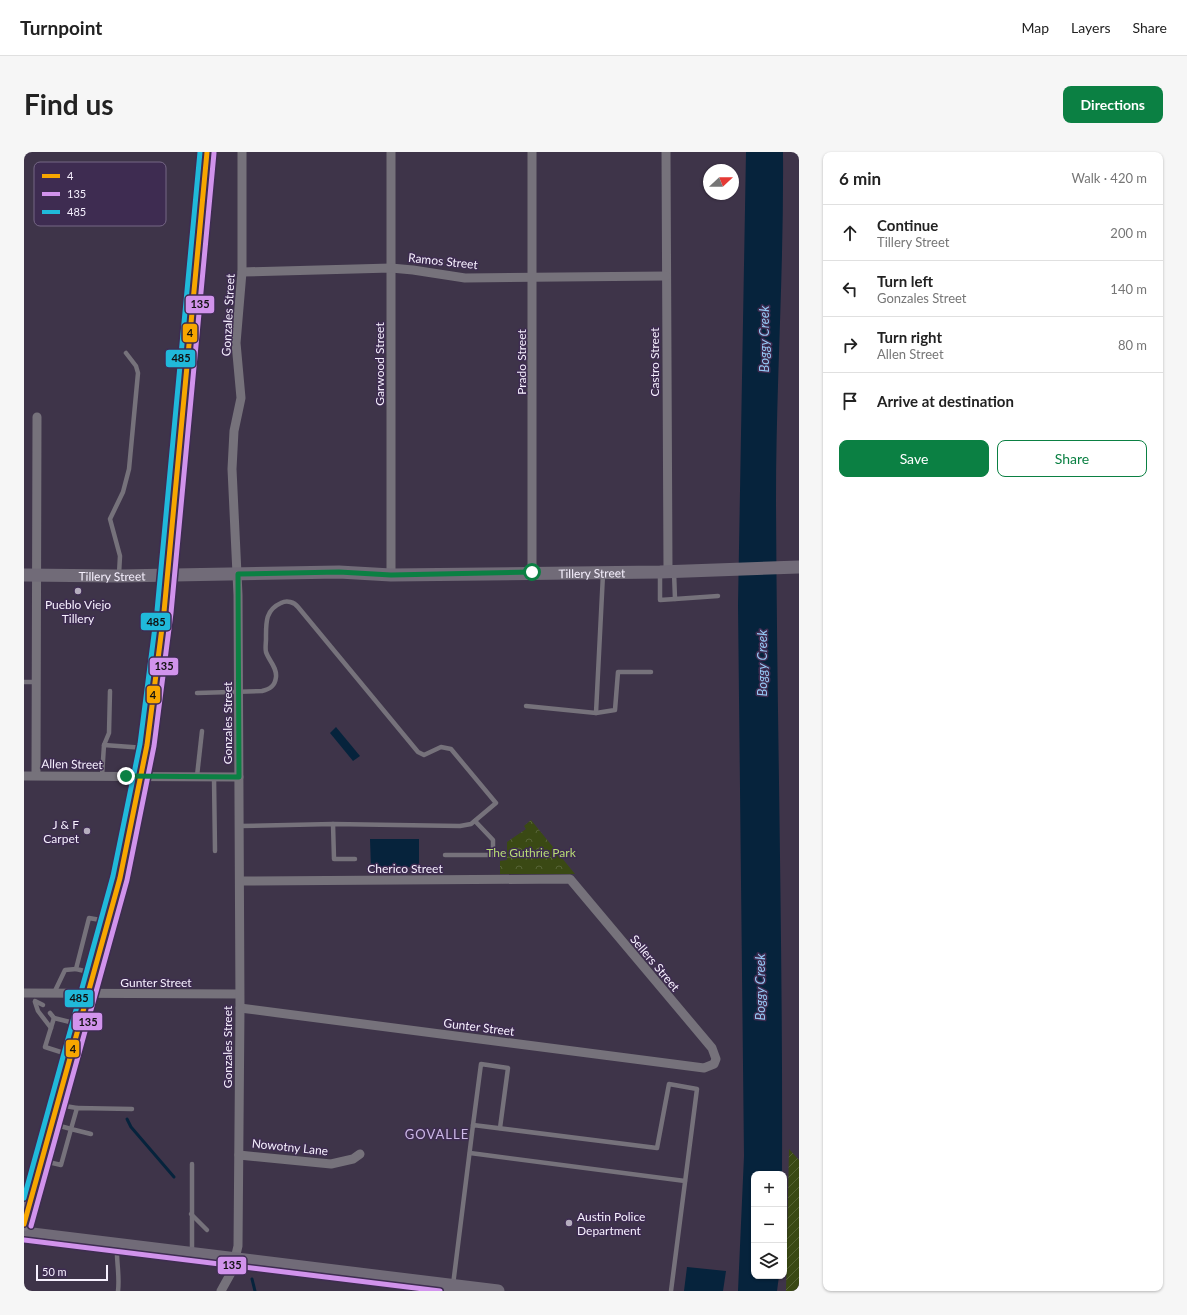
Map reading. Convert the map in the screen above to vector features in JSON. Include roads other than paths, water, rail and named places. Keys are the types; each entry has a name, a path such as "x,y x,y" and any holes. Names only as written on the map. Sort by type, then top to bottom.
{"main road":[{"path":"24,1224 108,921 132,825 147,748 159,662 164,612 206,157"}],"street":[{"name":"Gonzales Street","path":"221,1291 232,1271 238,1246 240,1008 239,692 238,574 232,469 234,431 241,398 236,343 242,272 242,152"},
{"name":"Garwood Street","path":"391,152 391,575"},
{"name":"Prado Street","path":"532,152 532,572"},
{"name":"Castro Street","path":"666,152 667,571"},
{"name":"Ramos Street","path":"242,272 391,268 465,278 533,276 666,276"},
{"path":"36,776 36,682 30,575 37,417"},
{"name":"Tillery Street","path":"30,575 119,576 339,572 391,575 667,571 799,567"},
{"name":"Allen Street","path":"24,776 239,777"},
{"name":"Cherico Street","path":"240,881 570,879"},
{"name":"Sellers Street","path":"570,879 712,1048 716,1059 714,1064"},
{"name":"Gunter Street","path":"24,993 35,997 54,993 239,994"},
{"name":"Gunter Street","path":"240,1008 704,1068 714,1064"},
{"name":"Nowotny Lane","path":"239,1155 331,1164 353,1159 360,1154"},
{"path":"24,1233 117,1243 453,1285 471,1289 498,1291"}],"lane":[{"path":"119,576 120,556 110,519 122,492 129,469 138,373 136,366 126,352"},
{"path":"667,571 660,600 718,596"},
{"path":"667,571 675,599"},
{"path":"596,713 603,572"},
{"path":"197,693 262,691 269,689 274,685 276,671 266,651 266,617 270,610 277,604 284,601 295,603 418,752 424,755 441,747 451,749 496,803 471,824 460,826 333,824 239,826"},
{"path":"526,706 596,713 616,710 618,672 651,672"},
{"path":"24,682 36,682"},
{"path":"102,776 104,745 109,733 110,691"},
{"path":"197,776 202,731"},
{"path":"104,745 147,748"},
{"path":"214,777 215,851"},
{"path":"445,855 493,854 493,840 475,821"},
{"path":"333,824 334,859 355,859"},
{"path":"76,969 89,918 108,921"},
{"path":"54,993 65,970 76,969 94,973"},
{"path":"35,997 43,1004"},
{"path":"35,997 38,1011 51,1028"},
{"path":"71,1055 45,1047 51,1028 52,1016 80,1024"},
{"path":"453,1285 481,1064 508,1068 500,1128"},
{"path":"473,1125 657,1148 670,1084 697,1089 671,1291"},
{"path":"57,1105 77,1108 132,1109"},
{"path":"42,1160 61,1165 77,1108"},
{"path":"52,1124 91,1134"},
{"path":"470,1153 686,1181"},
{"path":"192,1164 192,1253"},
{"path":"191,1214 207,1230"},
{"path":"117,1243 116,1259 120,1272 118,1291"}],"water":[{"name":"Boggy Creek","path":"746,152 783,152 776,501 782,1006 782,1171 751,1171 751,1279 779,1279 777,1291 738,1291 744,1156 738,605"},
{"path":"336,727 360,756 353,761 330,733"},
{"path":"370,839 419,839 419,867 371,868"},
{"path":"687,1267 726,1271 723,1291 684,1291"}],"waterway":[{"path":"127,1119 131,1127 174,1177"},
{"path":"252,1279 255,1291"}],"place":[{"name":"Pueblo Viejo Tillery","path":"78,591"},
{"name":"J & F Carpet","path":"87,831"},
{"name":"Austin Police Department","path":"569,1223"}],"district":[{"name":"GOVALLE","path":"437,1134"}],"park label":[{"name":"The Guthrie Park","path":"531,852"}]}
